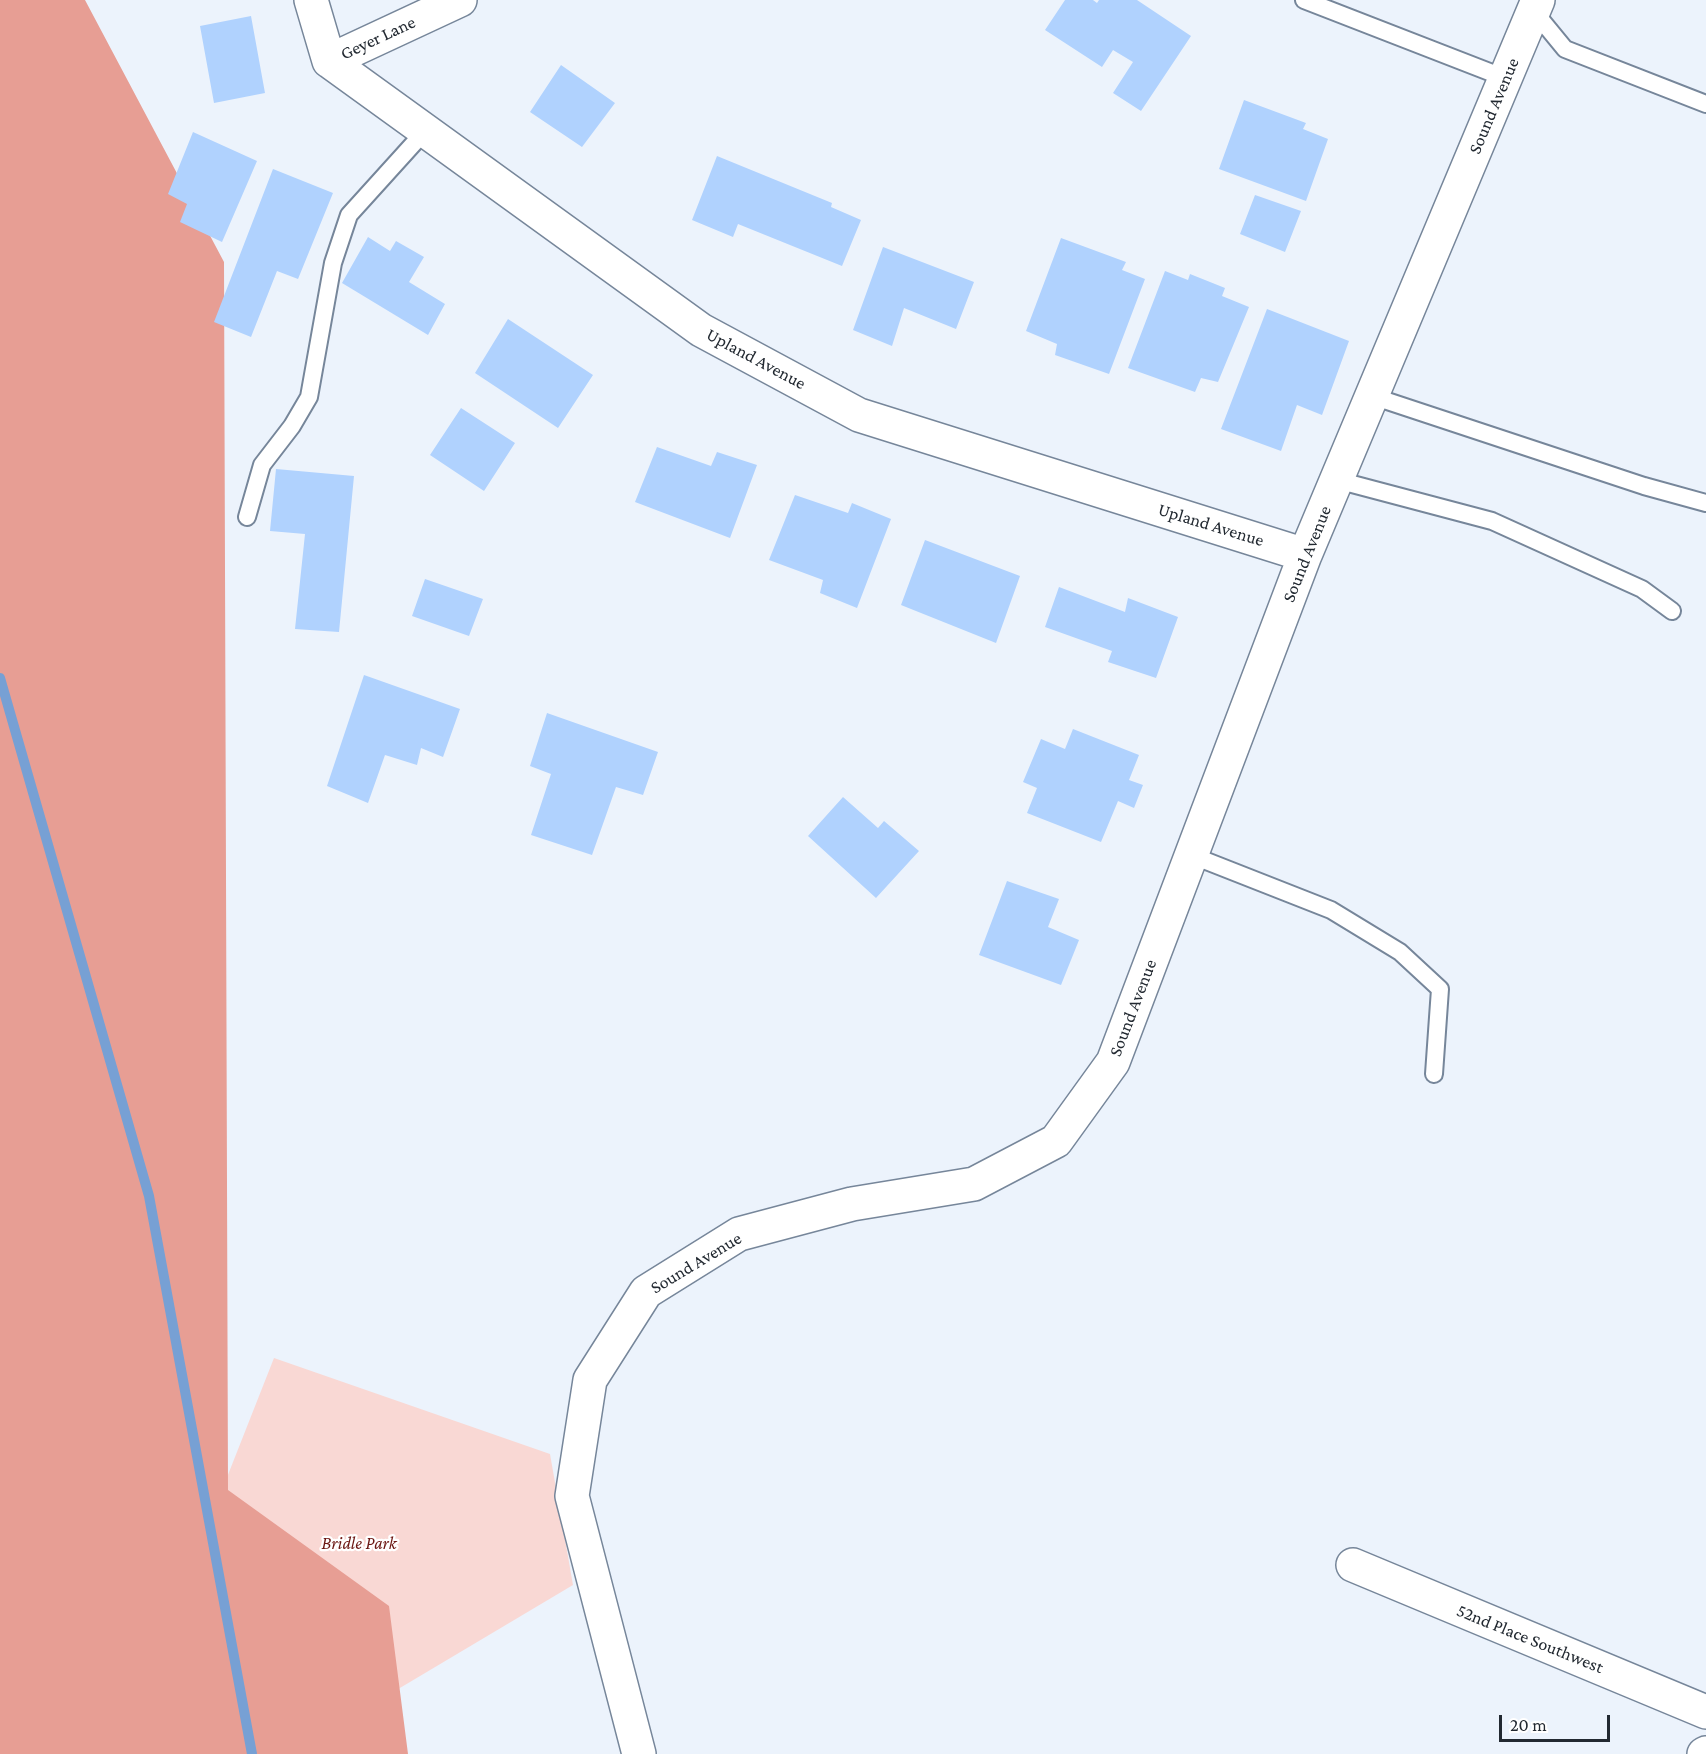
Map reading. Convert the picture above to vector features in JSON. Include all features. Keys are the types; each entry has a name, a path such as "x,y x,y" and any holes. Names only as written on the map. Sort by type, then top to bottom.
{"street":[{"path":"311,0 329,62"},
{"name":"Geyer Lane","path":"329,62 460,0"},
{"name":"Sound Avenue","path":"639,1754 572,1496 590,1380 646,1292 739,1234 852,1204 974,1184 1056,1141 1113,1062 1305,555 1536,5"},
{"name":"Upland Avenue","path":"329,62 701,330 859,415 1305,555"},
{"name":"52nd Place Southwest","path":"1353,1566 1706,1712"}],"lane":[{"path":"1304,0 1505,78"},
{"path":"1536,5 1565,49 1706,105"},
{"path":"248,517 262,465 292,426 309,397 333,263 349,215 425,131"},
{"path":"1372,396 1644,486 1706,503"},
{"path":"1337,480 1492,521 1642,589 1672,611"},
{"path":"1191,855 1331,910 1400,952 1440,989 1434,1074"}],"green space":[{"name":"Bridle Park","path":"274,1358 550,1454 573,1585 373,1704 118,1754"}],"shaded area":[{"path":"0,0 85,0 224,262 228,1490 389,1606 408,1754 0,1754"}],"building":[{"path":"1065,0 1093,0 1097,3 1099,0 1137,0 1191,36 1141,111 1113,93 1133,62 1113,50 1102,67 1045,30"},
{"path":"251,16 265,93 214,103 200,26"},
{"path":"561,65 615,103 582,147 530,112"},
{"path":"1244,100 1306,123 1303,129 1328,139 1306,201 1219,169"},
{"path":"193,132 257,161 222,242 180,222 187,204 168,194"},
{"path":"717,156 832,203 831,207 861,220 842,266 738,224 733,237 692,220"},
{"path":"273,169 333,193 298,279 277,271 251,337 214,322"},
{"path":"1255,195 1301,211 1285,252 1240,234"},
{"path":"368,237 390,251 396,241 424,257 409,282 445,304 428,335 342,283"},
{"path":"1061,238 1126,262 1122,270 1145,279 1109,374 1055,355 1057,344 1026,331"},
{"path":"883,247 974,282 956,329 904,308 892,346 853,330"},
{"path":"1165,271 1188,280 1190,274 1225,288 1222,296 1249,307 1218,382 1201,378 1195,392 1128,368"},
{"path":"1267,309 1349,341 1322,415 1297,405 1281,451 1221,429"},
{"path":"508,319 593,375 558,428 475,373"},
{"path":"461,408 515,443 484,491 430,455"},
{"path":"657,447 711,466 717,452 757,465 730,538 635,502"},
{"path":"276,469 354,476 339,632 295,629 305,534 270,531"},
{"path":"795,495 848,513 852,503 891,519 857,608 820,593 823,580 769,560"},
{"path":"925,540 1020,576 996,643 901,605"},
{"path":"425,579 483,599 469,636 412,616"},
{"path":"1059,587 1125,612 1128,598 1178,617 1156,678 1108,662 1112,651 1045,627"},
{"path":"364,675 460,709 443,757 421,748 417,765 385,755 368,803 327,786"},
{"path":"547,713 658,752 643,795 616,787 592,855 531,835 551,774 530,766"},
{"path":"1073,729 1139,755 1129,780 1143,785 1134,808 1118,801 1101,842 1027,813 1037,788 1023,782 1041,739 1065,749"},
{"path":"843,797 878,828 884,821 919,851 876,898 808,836"},
{"path":"1007,881 1059,899 1048,927 1079,940 1061,985 979,955"}],"waterway":[{"path":"0,678 149,1196 252,1754"}]}
